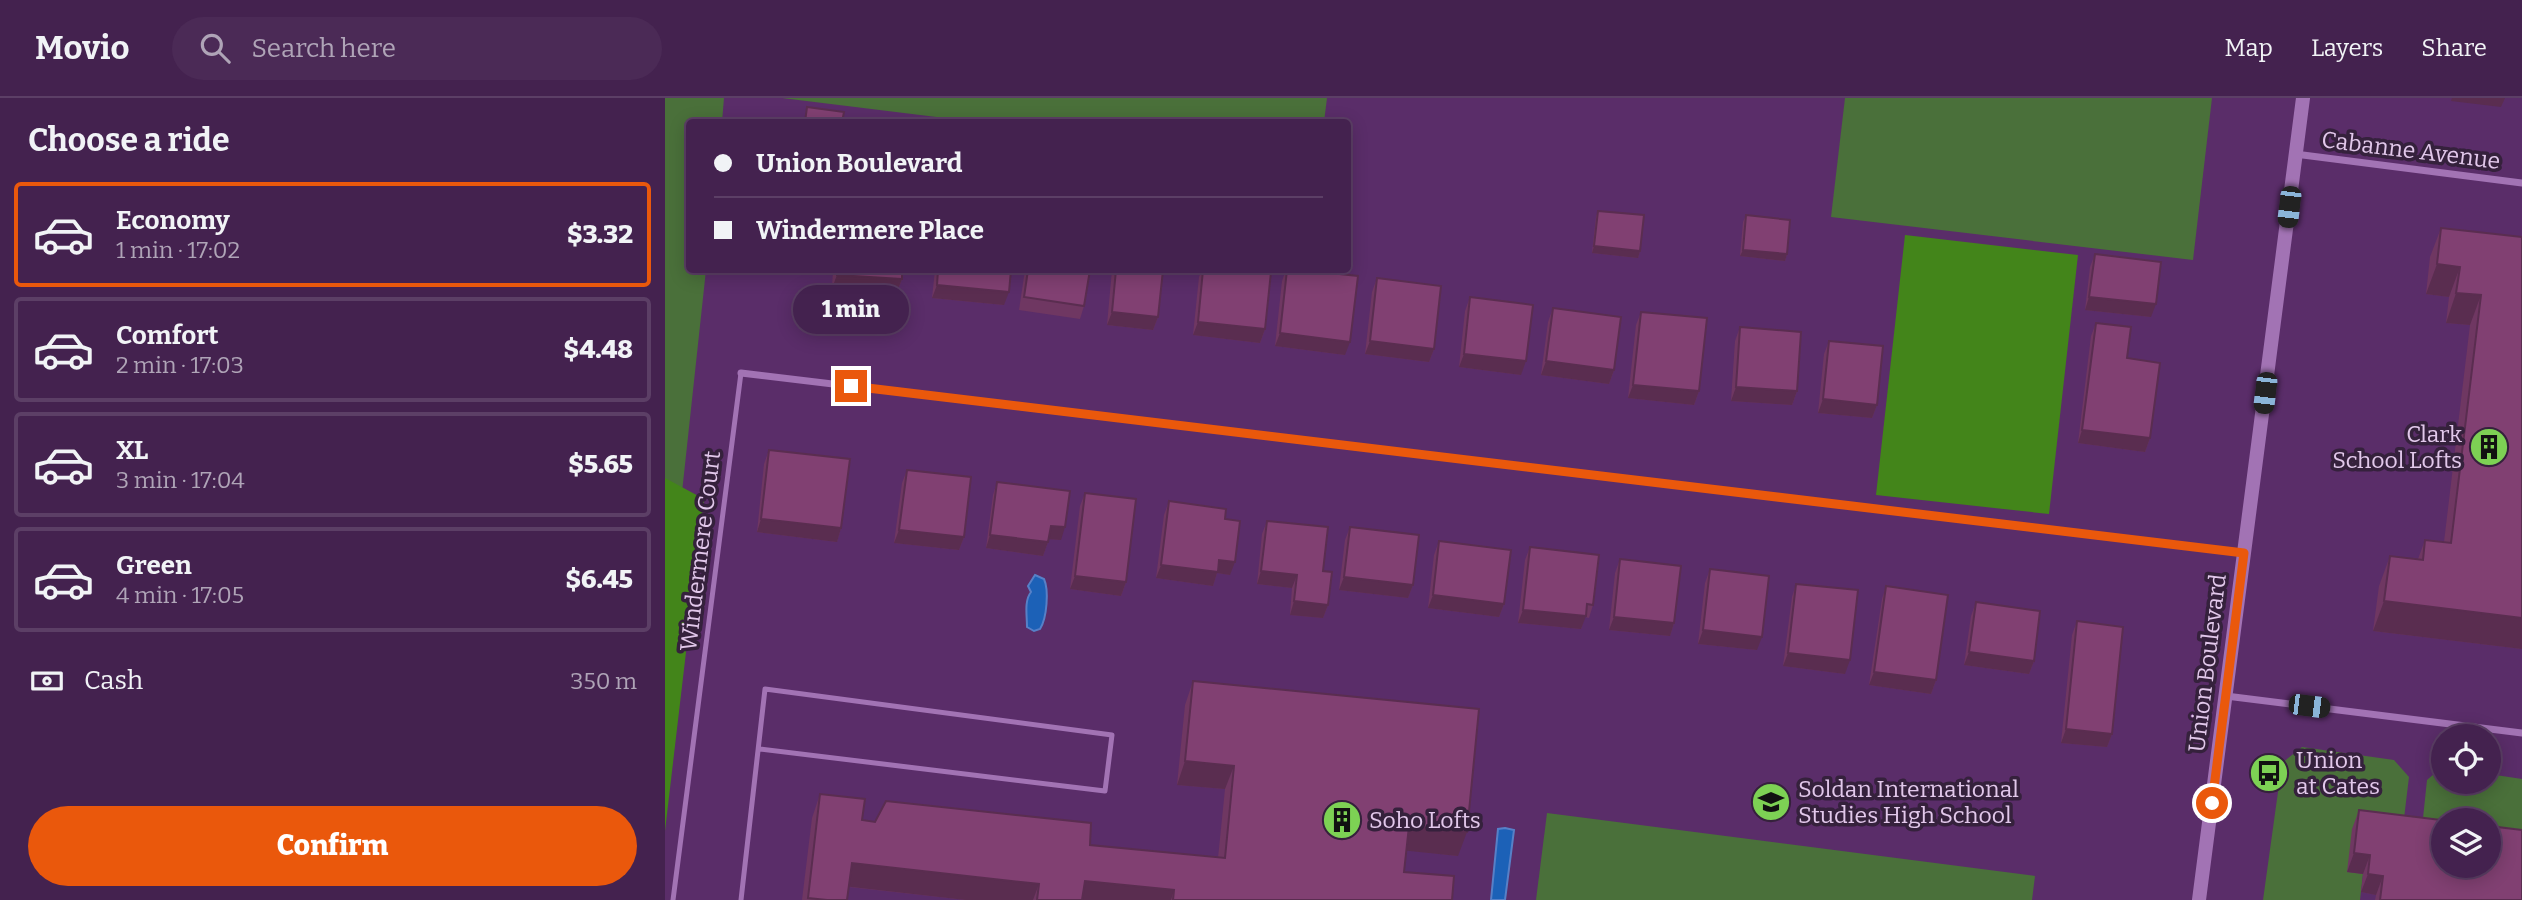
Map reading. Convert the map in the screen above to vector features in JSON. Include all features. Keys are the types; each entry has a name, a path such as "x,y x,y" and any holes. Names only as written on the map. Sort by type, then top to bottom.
{"main road":[{"name":"Union Boulevard","path":"2199,900 2303,98"}],"street":[{"name":"Cabanne Avenue","path":"2295,154 2522,183"},
{"path":"741,373 2244,553"},
{"path":"2226,696 2522,733"}],"lane":[{"name":"Windermere Court","path":"673,900 741,373"},
{"path":"741,900 765,689 1112,735 1105,792 760,749"}],"green space":[{"path":"665,98 724,98 722,119 686,119 686,273 706,273 665,650"},
{"path":"782,98 1327,98 1324,119 953,119"},
{"path":"1845,98 2212,98 2193,260 1831,217"},
{"path":"1905,235 2078,255 2049,514 1876,495"},
{"path":"665,478 704,499 665,831"},
{"path":"2302,747 2394,760 2409,777 2402,835 2363,874 2360,900 2263,900 2282,763"},
{"path":"2501,776 2522,779 2522,849 2501,846 2501,808 2431,808 2431,830 2421,837 2427,780 2431,777 2431,794 2501,794"},
{"path":"1547,813 2035,876 2032,900 1536,900"}],"water":[{"path":"1035,575 1044,579 1047,597 1042,624 1040,629 1034,631 1027,627 1026,608 1031,592 1028,586"},
{"path":"1498,829 1514,830 1505,900 1491,900"}],"building":[{"path":"807,107 844,112 843,119 805,119"},
{"path":"1598,211 1644,215 1640,251 1594,246"},
{"path":"1746,215 1790,220 1787,254 1743,250"},
{"name":"Clark School Lofts","path":"2441,228 2522,237 2522,618 2384,601 2390,556 2423,560 2425,540 2451,543 2481,295 2456,293 2460,267 2437,264"},
{"path":"2095,254 2161,262 2156,304 2089,297"},
{"path":"902,273 902,279 837,275"},
{"path":"938,273 1011,273 1009,292 937,285"},
{"path":"1028,273 1090,273 1084,306 1024,297"},
{"path":"1116,273 1163,273 1158,317 1112,312"},
{"path":"1203,273 1271,273 1265,329 1198,322"},
{"path":"1287,273 1358,276 1350,342 1280,333"},
{"path":"1377,278 1441,286 1434,349 1370,341"},
{"path":"1470,297 1533,305 1526,361 1464,354"},
{"path":"1553,308 1621,317 1614,370 1546,361"},
{"path":"1641,312 1707,318 1699,391 1633,385"},
{"path":"2096,323 2131,327 2127,358 2160,363 2150,438 2082,430"},
{"path":"1740,327 1801,332 1797,391 1736,387"},
{"path":"1829,341 1883,346 1877,405 1823,399"},
{"path":"769,450 850,459 841,528 761,519"},
{"path":"907,470 971,477 964,537 899,530"},
{"path":"997,482 1070,491 1065,527 1051,526 1048,542 990,535"},
{"path":"1085,493 1136,499 1126,582 1075,576"},
{"path":"1169,501 1226,509 1225,519 1240,521 1235,562 1219,560 1218,572 1161,565"},
{"path":"1267,521 1328,527 1323,571 1332,572 1328,605 1294,601 1297,575 1261,571"},
{"path":"1350,527 1419,535 1413,585 1344,577"},
{"path":"1439,541 1511,550 1504,604 1433,595"},
{"path":"1530,547 1599,555 1593,605 1587,604 1586,616 1523,610"},
{"path":"1620,559 1681,566 1674,623 1614,617"},
{"path":"1710,569 1769,576 1762,637 1703,630"},
{"path":"1796,584 1858,590 1850,660 1788,653"},
{"path":"1886,586 1948,595 1936,680 1874,672"},
{"path":"1976,602 2040,611 2034,661 1969,652"},
{"path":"2077,621 2123,627 2112,734 2066,729"},
{"path":"1193,681 1479,709 1467,832 1409,826 1404,872 1454,876 1452,900 1173,900 1174,890 1085,881 1082,900 1037,900 1039,884 852,863 847,900 808,898 820,794 865,799 862,820 875,822 886,801 1091,823 1090,845 1225,858 1234,766 1185,761"},
{"path":"2359,810 2431,819 2431,878 2501,878 2501,827 2522,830 2522,900 2380,900 2383,876 2368,874 2370,855 2354,853"}],"place":[{"name":"Clark School Lofts","path":"2489,447"},
{"name":"Union at Cates","path":"2269,773"},
{"name":"Soldan International Studies High School","path":"1771,802"},
{"name":"Soho Lofts","path":"1342,820"}],"route":[{"path":"851,386 2244,553 2212,803"}]}
